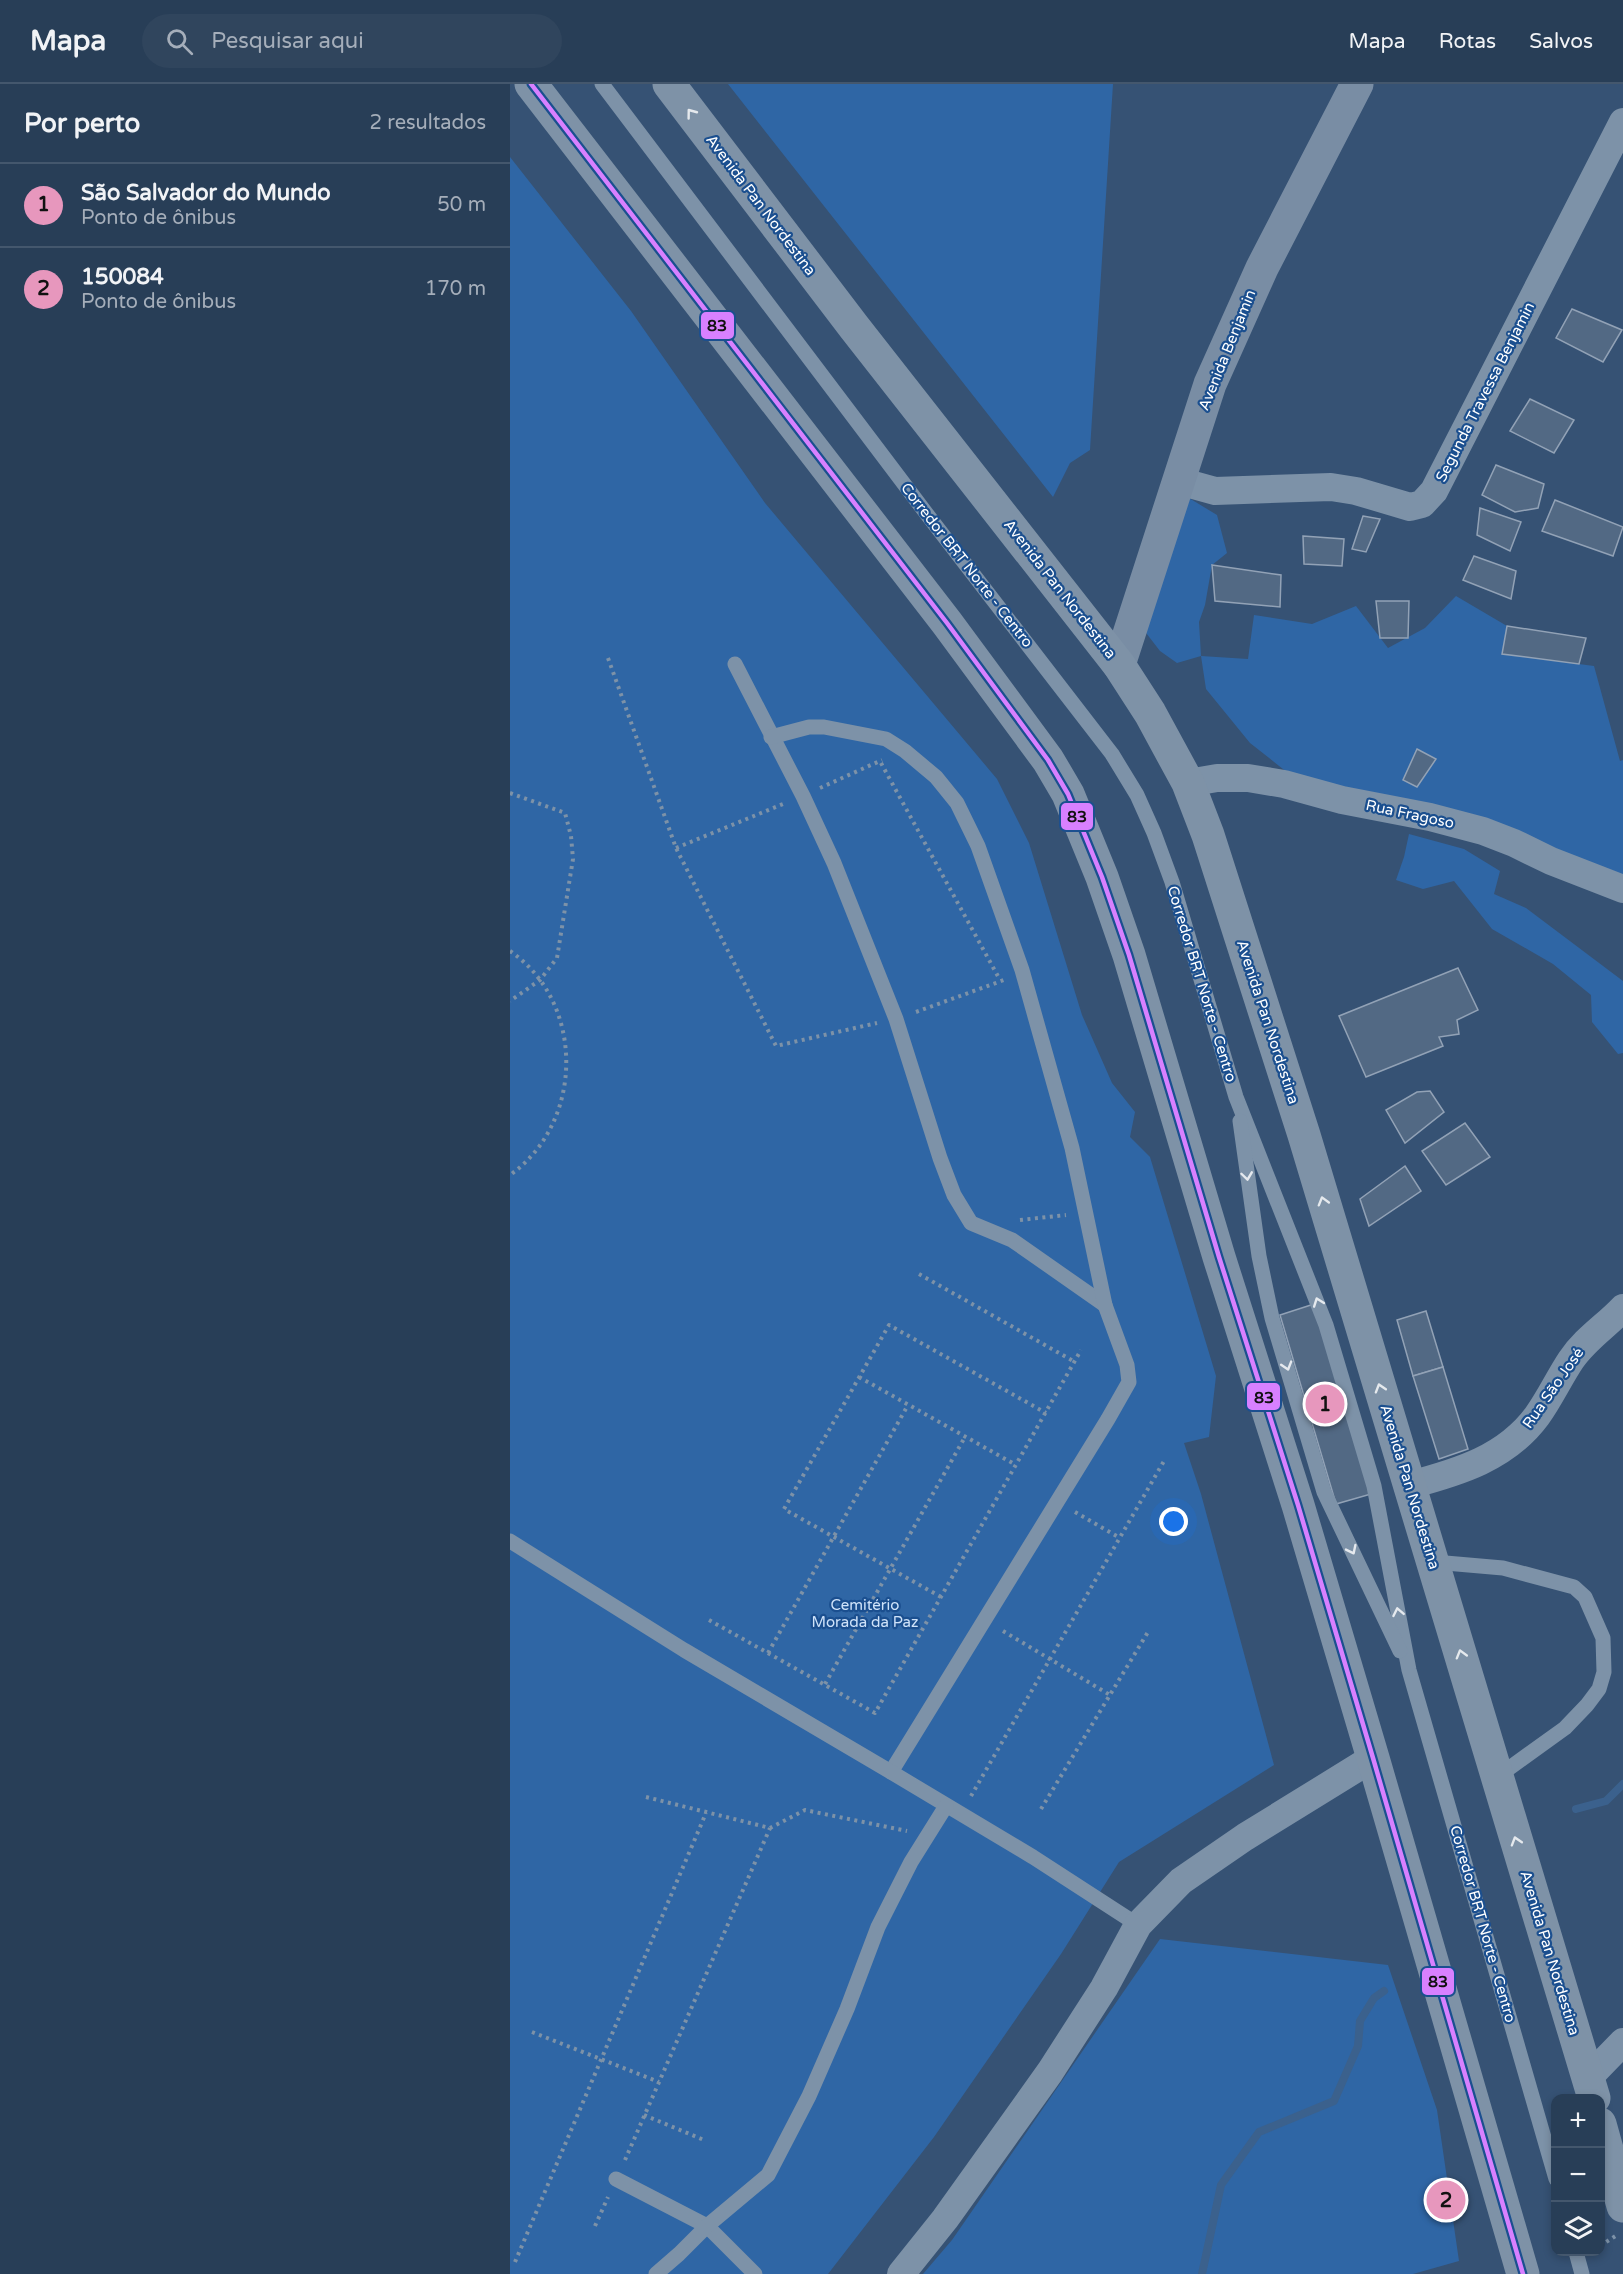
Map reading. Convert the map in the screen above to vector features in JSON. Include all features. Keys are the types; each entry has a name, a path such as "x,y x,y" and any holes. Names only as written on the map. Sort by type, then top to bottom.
{"highway":[{"path":"531,84 948,623 1048,760 1068,794 1102,877 1129,955 1219,1257 1298,1506 1523,2274"},
{"name":"Avenida Pan Nordestina","path":"669,84 854,327 1119,665 1150,713 1188,783 1208,835 1301,1124 1591,2089"},
{"path":"1605,2141 1622,2197"}],"street":[{"name":"Avenida Benjamin","path":"1119,665 1210,384 1262,268 1357,84"},
{"name":"Segunda Travessa Benjamin","path":"1179,481 1215,491 1331,487 1356,491 1410,507 1422,504 1434,491 1623,122"},
{"name":"Rua Fragoso","path":"1188,783 1217,778 1248,778 1284,783 1342,800 1430,817 1484,831 1561,866 1623,889"},
{"name":"Rua São José","path":"1410,1485 1491,1458 1511,1444 1537,1417 1571,1360 1590,1337 1608,1324 1623,1308"},
{"path":"901,2274 945,2219 1050,2072 1104,1988 1138,1925 1181,1881 1245,1837 1373,1758"},
{"path":"1591,2089 1623,2042"}],"lane":[{"name":"Corredor BRT Norte - Centro","path":"602,84 926,513 1112,754 1137,795 1172,882 1236,1097 1326,1325 1374,1486 1409,1670 1551,2162"},
{"path":"735,664 803,796 834,863 896,1018 954,1195 971,1223 1012,1240 1105,1305"},
{"path":"771,737 809,727 824,727 886,739 905,751 936,777 957,804 978,846 1022,970 1072,1148 1105,1305 1120,1342 1129,1382 891,1772"},
{"name":"Corredor BRT Norte - Centro","path":"1236,1097 1258,1256 1272,1318 1324,1492 1409,1670"},
{"path":"510,1541 684,1650 1033,1857 1138,1925"},
{"path":"510,1554 527,1551"},
{"path":"1434,1562 1503,1568 1574,1587 1585,1598 1603,1638 1604,1672 1599,1689 1587,1705 1565,1728 1497,1777"},
{"path":"656,2274 707,2226 768,2175 809,2096 847,2009 878,1927 927,1835 946,1806"},
{"path":"616,2179 707,2226 755,2274"},
{"path":"1577,2256 1582,2274"}],"path":[{"path":"608,658 676,848 776,1046"},
{"path":"886,739 880,761 1001,981"},
{"path":"510,794 565,813 571,836 573,859 556,958 540,980 510,1001"},
{"path":"510,951 540,980 558,1011 568,1063 557,1115 549,1132 528,1160 510,1175"},
{"path":"510,1166 515,1172"},
{"path":"971,1223 1087,1213"},
{"path":"919,1274 1075,1362"},
{"path":"941,1597 784,1509 859,1377 889,1325 1046,1413"},
{"path":"710,1620 875,1713 1081,1350"},
{"path":"859,1377 1016,1465"},
{"path":"768,1653 908,1405"},
{"path":"825,1684 965,1437"},
{"path":"962,1815 978,1782 1164,1461"},
{"path":"1071,1510 1120,1538"},
{"path":"1001,1631 1110,1695"},
{"path":"1041,1809 1148,1632"},
{"path":"646,1797 706,1814 770,1828"},
{"path":"595,2226 770,1828 805,1809 927,1835"},
{"path":"515,2262 706,1814"},
{"path":"532,2032 658,2082"},
{"path":"644,2115 704,2140"},
{"path":"1605,2243 1623,2231"}],"green space":[{"path":"728,84 1113,84 1090,450 1070,463 1053,497"},
{"name":"Cemitério Morada da Paz","path":"510,157 631,311 765,503 997,779 1029,843 1082,1015 1112,1083 1135,1112 1130,1137 1150,1157 1216,1376 1209,1437 1184,1443 1201,1494 1274,1765 1119,1862 1061,1954 934,2137 828,2274 510,2274"},
{"path":"1184,495 1217,515 1227,553 1212,565 1205,605 1199,622 1201,656 1177,663 1160,651 1143,629"},
{"path":"1456,596 1507,626 1503,654 1594,666 1620,761 1623,760 1623,879 1288,773 1250,743 1206,689 1201,656 1248,659 1254,615 1312,624 1356,606 1388,648 1425,628"},
{"path":"1409,834 1464,849 1500,871 1494,894 1526,908 1623,981 1623,1053 1618,1054 1592,1022 1591,995 1553,964 1492,929 1454,881 1423,889 1396,880"},
{"path":"1160,1939 1388,1965 1437,2110 1459,2261 1413,2274 923,2274 952,2240"}],"building":[{"path":"1572,309 1622,330 1603,362 1556,338"},
{"path":"1530,399 1574,420 1554,453 1510,431"},
{"path":"1496,465 1544,484 1538,508 1515,512 1482,495"},
{"path":"1555,500 1623,527 1613,556 1542,531"},
{"path":"1480,508 1521,522 1510,551 1477,535"},
{"path":"1363,516 1380,519 1366,552 1352,549"},
{"path":"1303,536 1344,539 1342,566 1304,564"},
{"path":"1474,556 1516,571 1511,599 1463,580"},
{"path":"1212,565 1281,575 1280,607 1215,601"},
{"path":"1376,601 1409,601 1408,638 1380,638"},
{"path":"1507,626 1586,638 1579,664 1502,654"},
{"path":"1417,749 1436,759 1417,787 1403,780"},
{"path":"1458,968 1478,1010 1457,1020 1459,1034 1439,1037 1443,1046 1366,1077 1339,1016"},
{"path":"1430,1091 1444,1112 1405,1143 1386,1110 1417,1092"},
{"path":"1465,1123 1490,1157 1446,1185 1422,1151"},
{"path":"1405,1166 1421,1191 1369,1226 1360,1199"},
{"path":"1314,1304 1371,1494 1336,1504 1280,1315"},
{"path":"1426,1311 1443,1367 1413,1376 1397,1320"},
{"path":"1443,1367 1468,1449 1439,1459 1413,1376"}],"waterway":[{"path":"1576,1809 1606,1801 1623,1784"},
{"path":"1202,2274 1221,2185 1259,2132 1334,2101 1358,2046 1360,2021 1374,1998 1384,1991"}],"transit line":[{"name":"83","path":"531,84 947,623 1048,760 1068,794 1102,877 1129,955 1219,1257 1298,1505 1523,2274"}],"place":[{"name":"São Salvador do Mundo","path":"1325,1404"},
{"name":"150084","path":"1446,2200"}]}
